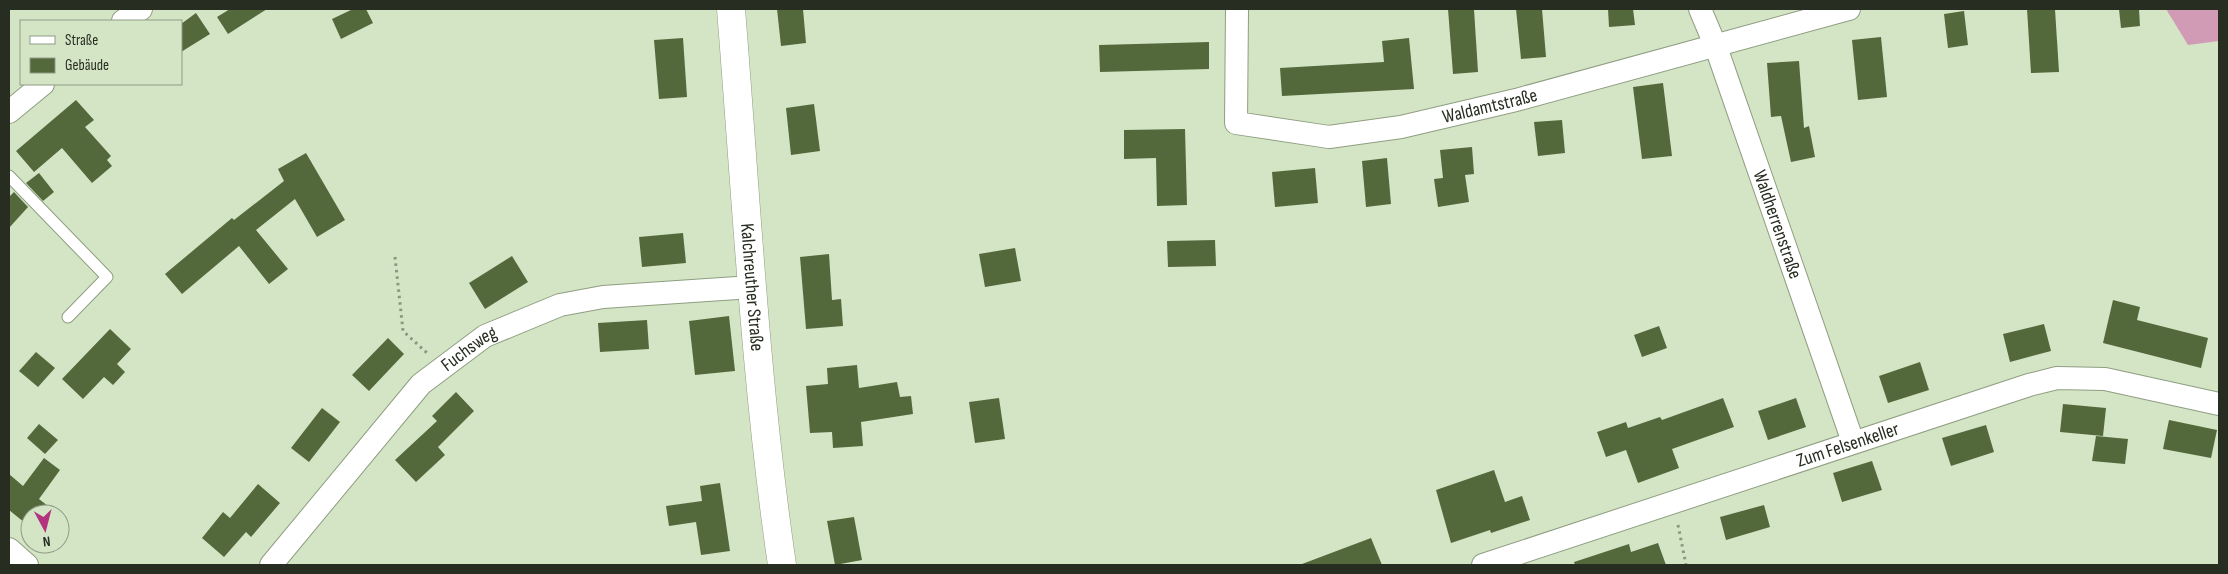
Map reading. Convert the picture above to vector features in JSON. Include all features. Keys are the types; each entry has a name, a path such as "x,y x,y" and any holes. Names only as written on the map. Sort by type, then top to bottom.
{"street":[{"path":"124,20 141,9"},
{"name":"Kalchreuther Straße","path":"731,9 752,287 782,565"},
{"name":"Waldamtstraße","path":"1237,9 1236,123 1329,137 1402,127 1461,114 1716,47 1849,9"},
{"name":"Waldherrenstraße","path":"1700,9 1716,47 1853,442"},
{"path":"9,112 42,85"},
{"name":"Fuchsweg","path":"271,565 293,541 421,384 485,336 560,305 603,297 752,287"},
{"name":"Zum Felsenkeller","path":"1483,565 2028,384 2058,378 2105,379 2219,404"},
{"path":"9,549 27,565"}],"lane":[{"path":"9,176 107,277 68,317"}],"path":[{"path":"395,258 403,331 442,367"},
{"path":"1673,502 1686,565"}],"shaded area":[{"path":"2166,9 2219,9 2219,41 2188,45"}],"building":[{"path":"230,9 267,9 228,34 217,17"},
{"path":"353,9 366,9 373,23 341,39 332,19"},
{"path":"777,9 803,9 806,43 781,46"},
{"path":"1448,9 1474,9 1478,72 1453,74"},
{"path":"1516,9 1542,9 1546,57 1521,59"},
{"path":"1608,9 1633,9 1635,25 1609,27"},
{"path":"2027,9 2055,9 2059,72 2031,73"},
{"path":"2119,9 2139,9 2140,26 2121,28"},
{"path":"1964,11 1968,45 1948,48 1944,14"},
{"path":"196,13 210,34 182,51 182,23"},
{"path":"1881,37 1887,97 1858,100 1852,40"},
{"path":"683,38 687,97 659,99 654,40"},
{"path":"1409,38 1414,89 1282,96 1280,68 1384,62 1382,41"},
{"path":"1209,42 1209,69 1100,72 1099,45"},
{"path":"1799,61 1804,128 1809,126 1815,157 1791,162 1781,116 1771,117 1767,63"},
{"path":"1663,83 1672,156 1642,159 1633,87"},
{"path":"76,100 94,120 85,127 111,156 107,160 112,166 92,183 62,148 34,172 16,151"},
{"path":"814,104 820,151 791,155 786,108"},
{"path":"1562,120 1565,153 1538,156 1534,122"},
{"path":"1185,129 1187,205 1157,206 1156,158 1124,159 1124,130"},
{"path":"1472,147 1474,174 1465,175 1469,202 1438,207 1434,179 1443,178 1440,150"},
{"path":"306,153 345,220 317,237 295,199 256,230 288,269 269,284 239,246 182,294 165,274 232,218 234,220 284,181 278,169"},
{"path":"1387,158 1391,204 1366,207 1362,161"},
{"path":"1315,168 1318,203 1275,207 1272,172"},
{"path":"39,173 54,192 43,201 26,183"},
{"path":"14,192 28,207 9,228 9,197"},
{"path":"683,233 686,263 642,267 639,237"},
{"path":"1215,240 1216,266 1168,267 1167,241"},
{"path":"1015,248 1021,281 985,287 979,254"},
{"path":"829,254 832,300 841,299 843,326 806,329 800,257"},
{"path":"512,256 528,282 485,309 469,283"},
{"path":"2113,300 2140,307 2137,320 2208,338 2201,368 2103,343"},
{"path":"729,316 735,371 695,375 689,321"},
{"path":"647,320 649,349 600,352 598,323"},
{"path":"2044,324 2051,351 2010,362 2003,334"},
{"path":"1659,326 1667,348 1642,357 1634,335"},
{"path":"110,329 131,349 117,364 125,372 113,385 104,377 83,399 62,379"},
{"path":"388,338 404,354 369,391 352,375"},
{"path":"36,352 55,368 38,387 19,371"},
{"path":"1920,362 1929,390 1888,403 1879,376"},
{"path":"857,365 859,388 897,382 900,397 911,396 913,414 861,422 863,446 833,448 832,432 810,433 806,386 828,384 827,368"},
{"path":"456,392 474,411 438,447 445,455 416,482 395,460 437,421 432,416"},
{"path":"999,398 1005,439 975,443 969,402"},
{"path":"1723,398 1734,427 1672,449 1679,468 1638,483 1626,450 1606,457 1597,432 1626,422 1628,428 1660,417 1662,420"},
{"path":"1796,398 1806,427 1768,440 1758,411"},
{"path":"2063,404 2106,408 2103,436 2060,432"},
{"path":"322,408 340,422 309,462 291,448"},
{"path":"2169,420 2217,430 2211,458 2163,449"},
{"path":"39,424 58,440 45,454 27,438"},
{"path":"1986,425 1994,452 1951,466 1942,438"},
{"path":"2096,436 2128,439 2125,464 2092,461"},
{"path":"44,458 60,470 39,499 45,504 20,504 20,519 9,510 9,474 23,486"},
{"path":"1872,461 1882,490 1842,502 1833,473"},
{"path":"1494,470 1505,502 1522,496 1530,520 1491,533 1490,530 1451,543 1436,490"},
{"path":"720,483 730,551 701,555 696,522 669,526 666,506 702,501 700,486"},
{"path":"258,484 280,503 251,537 246,532 224,557 202,538 223,512 230,518"},
{"path":"1764,505 1770,527 1726,540 1720,517"},
{"path":"854,517 862,560 835,565 827,521"},
{"path":"1371,538 1382,565 1302,564"},
{"path":"1658,543 1666,565 1575,565 1574,562 1629,544 1631,552"}]}
